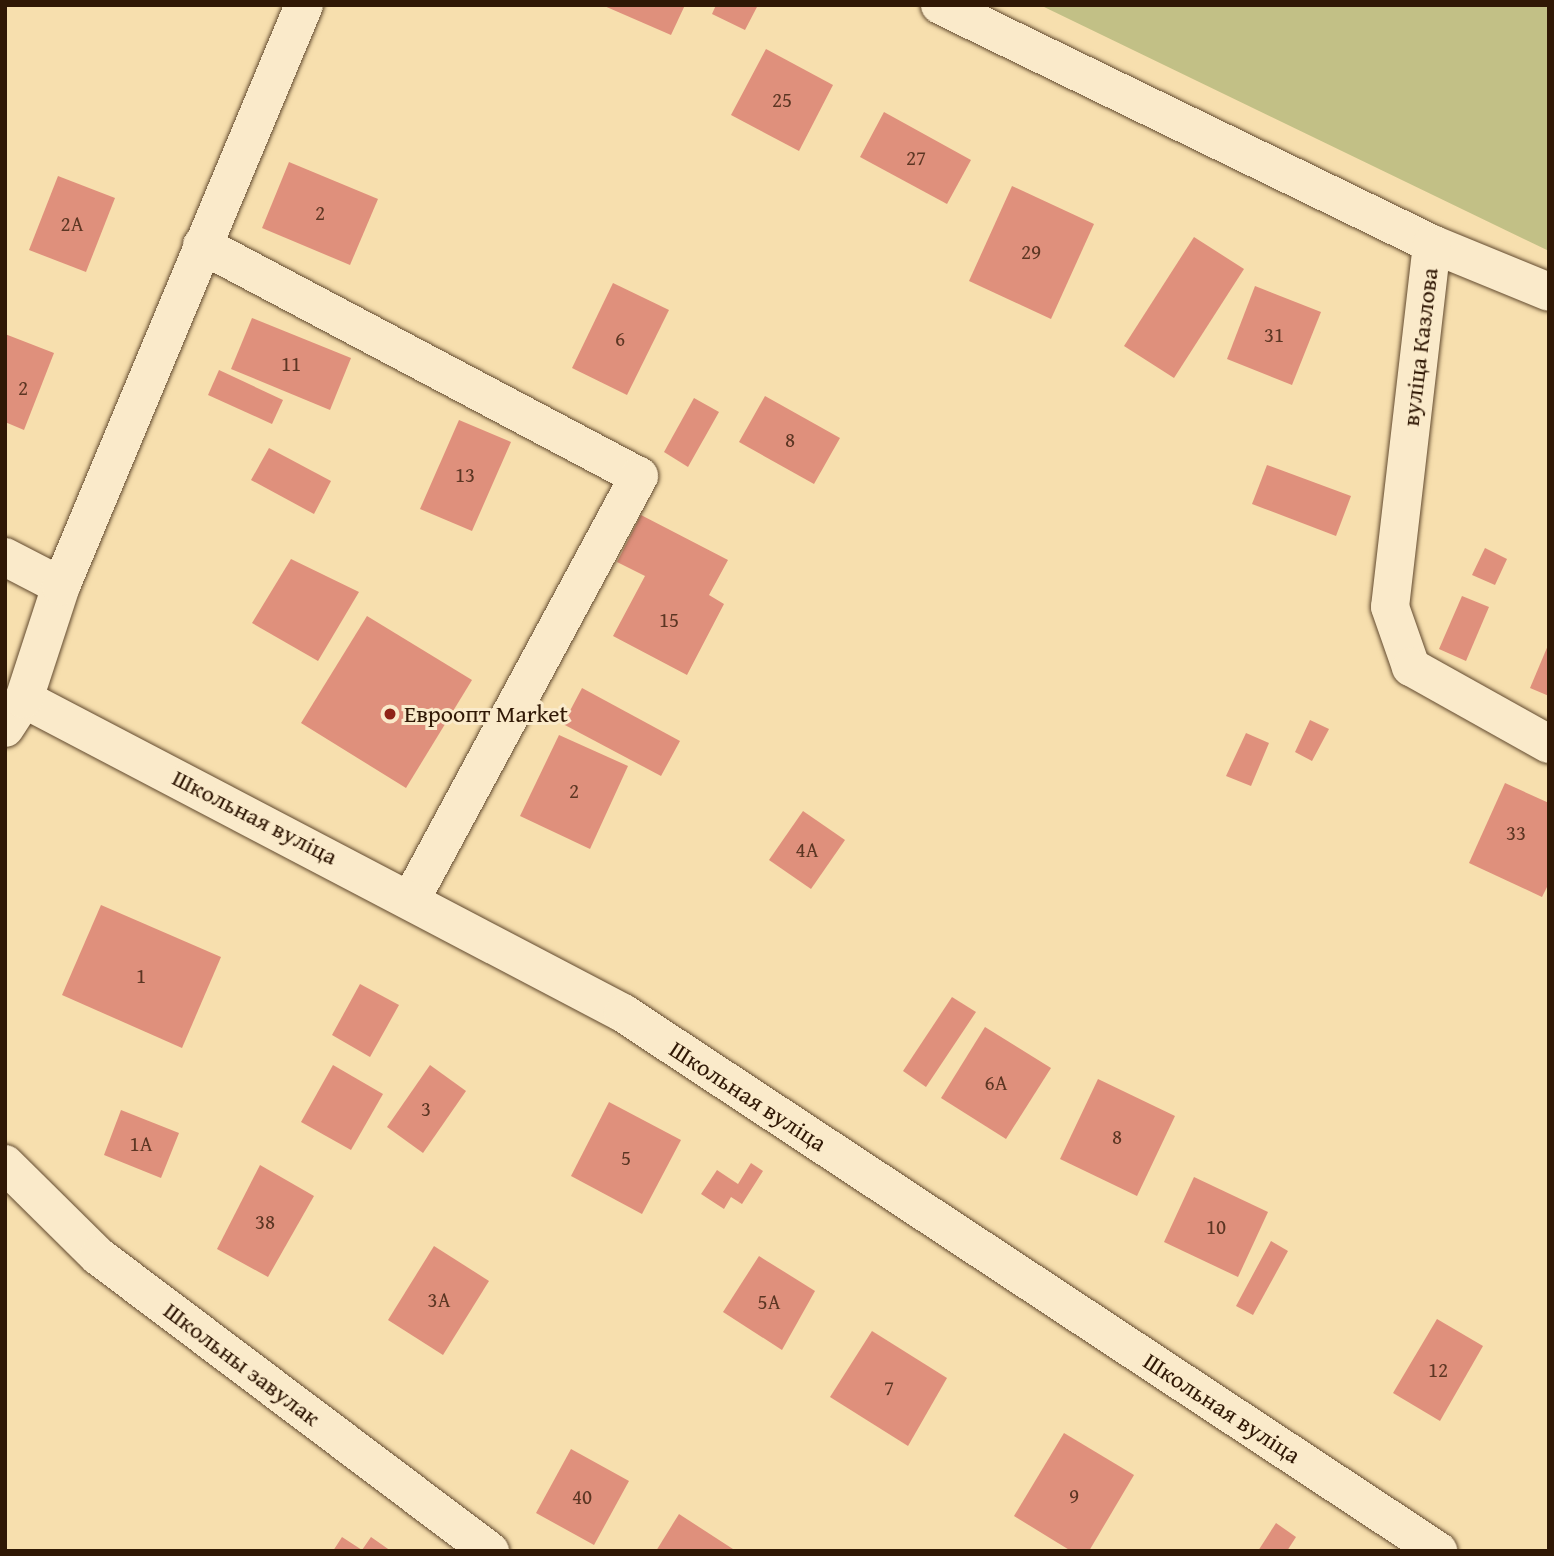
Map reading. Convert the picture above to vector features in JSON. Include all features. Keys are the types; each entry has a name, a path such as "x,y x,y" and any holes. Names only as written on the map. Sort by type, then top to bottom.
{"street":[{"path":"15,713 61,586 304,5"},
{"name":"вуліца Казлова","path":"940,5 1432,244 1390,607 1411,667 1549,744"},
{"path":"1432,244 1549,292"},
{"path":"202,245 639,476 412,898"},
{"path":"5,557 61,586"},
{"name":"Школьная вуліца","path":"15,713 412,898 623,1013 1438,1551"},
{"name":"Школьны завулак","path":"5,1164 97,1256 491,1551"}],"shaded area":[{"path":"1040,5 1549,5 1549,251"}],"building":[{"path":"602,5 685,5 671,35"},
{"path":"716,5 758,5 745,30 712,14"},
{"path":"766,49 833,85 799,151 731,115"},
{"path":"884,112 971,160 947,204 860,157"},
{"path":"289,162 378,199 350,265 262,228"},
{"path":"58,176 115,198 86,272 29,250"},
{"path":"1012,186 1094,224 1051,319 969,281"},
{"path":"1194,237 1244,269 1174,378 1124,346"},
{"path":"613,283 669,310 627,395 572,368"},
{"path":"1255,286 1321,312 1292,385 1227,359"},
{"path":"252,318 351,358 330,410 231,369"},
{"path":"5,334 54,353 24,430 5,422"},
{"path":"219,370 283,400 272,424 208,395"},
{"path":"765,396 840,438 814,484 739,442"},
{"path":"694,398 719,412 688,467 664,452"},
{"path":"459,420 511,442 472,531 420,509"},
{"path":"269,448 331,481 314,514 251,480"},
{"path":"1267,465 1351,496 1336,536 1252,504"},
{"path":"641,515 728,560 709,595 724,604 687,675 613,636 645,576 617,562"},
{"path":"1485,548 1507,559 1495,585 1472,575"},
{"path":"291,559 359,592 318,661 252,623"},
{"path":"1462,596 1489,607 1466,661 1439,649"},
{"path":"367,616 472,680 406,788 301,723"},
{"path":"1549,643 1549,696 1530,688"},
{"path":"582,688 680,741 661,776 563,724"},
{"path":"1310,720 1329,729 1312,761 1295,752"},
{"path":"1246,733 1269,743 1251,786 1226,776"},
{"path":"559,735 628,766 590,849 520,816"},
{"path":"1505,783 1549,803 1549,883 1542,897 1469,863"},
{"path":"803,811 845,840 811,889 769,860"},
{"path":"101,905 221,957 182,1048 62,995"},
{"path":"360,984 399,1005 370,1057 332,1035"},
{"path":"952,997 976,1012 926,1087 903,1071"},
{"path":"985,1027 1051,1068 1006,1139 941,1098"},
{"path":"333,1065 383,1094 351,1150 301,1122"},
{"path":"430,1065 466,1091 423,1153 387,1127"},
{"path":"1098,1079 1175,1116 1137,1196 1060,1159"},
{"path":"609,1102 681,1140 642,1214 571,1176"},
{"path":"121,1110 179,1133 161,1178 104,1155"},
{"path":"751,1163 763,1171 742,1204 731,1197 724,1209 701,1194 717,1170 738,1184"},
{"path":"260,1165 314,1196 268,1277 217,1249"},
{"path":"1194,1177 1268,1212 1238,1277 1164,1242"},
{"path":"1271,1241 1288,1251 1253,1315 1236,1306"},
{"path":"434,1246 489,1281 443,1355 388,1320"},
{"path":"759,1256 815,1291 782,1350 723,1312"},
{"path":"1437,1319 1483,1346 1440,1421 1393,1393"},
{"path":"872,1331 947,1378 908,1446 830,1397"},
{"path":"1064,1433 1134,1475 1089,1551 1071,1551 1014,1516"},
{"path":"571,1449 629,1481 594,1545 536,1513"},
{"path":"679,1514 736,1551 656,1551"},
{"path":"1276,1523 1296,1537 1287,1551 1258,1551"},
{"path":"342,1537 362,1550 371,1537 391,1551 333,1551"}],"place":[{"name":"Евроопт Market","path":"390,714"}]}
